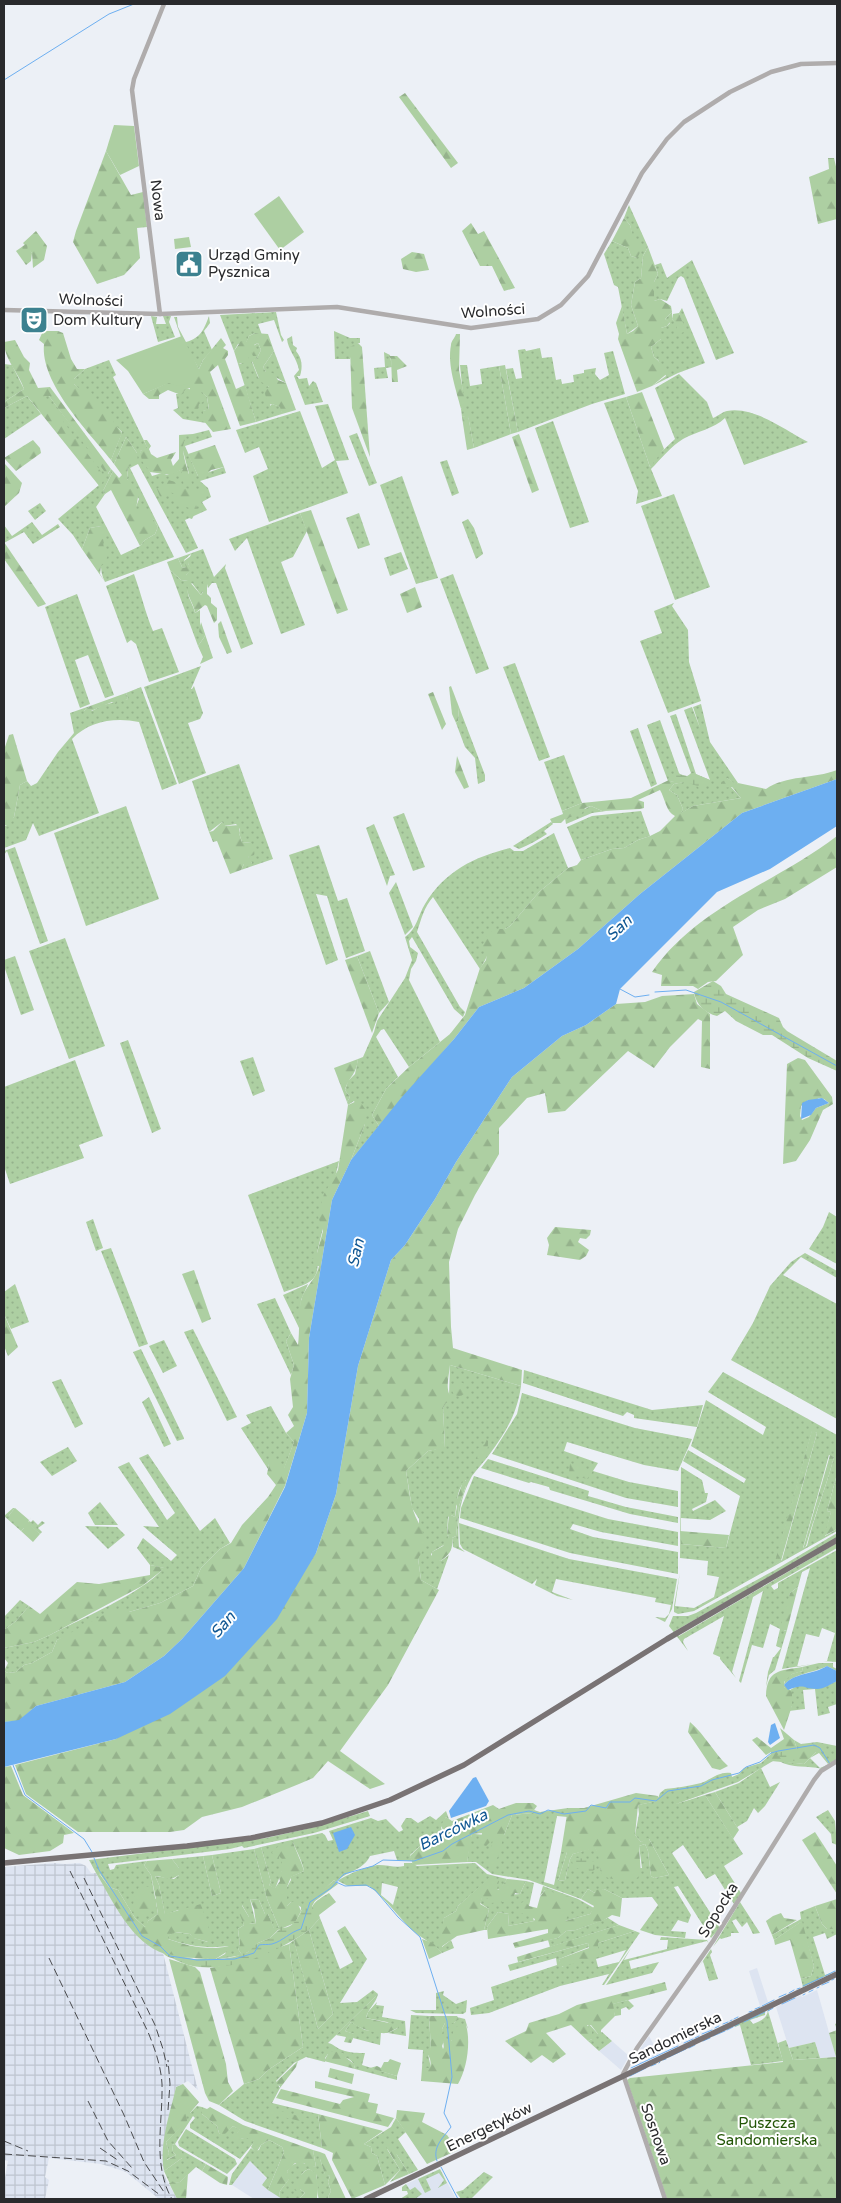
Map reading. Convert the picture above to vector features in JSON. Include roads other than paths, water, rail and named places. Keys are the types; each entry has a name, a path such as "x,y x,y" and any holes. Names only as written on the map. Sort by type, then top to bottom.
{"main road":[{"path":"4,1863 256,1837 317,1824 381,1803 464,1765 667,1639 837,1540"},
{"name":"Sandomierska","path":"623,2076 737,2021 808,1990 837,1974"},
{"name":"Energetyków","path":"366,2199 623,2076"}],"street":[{"name":"Nowa","path":"160,314 132,90 134,80 164,4"},
{"name":"Wolności","path":"4,310 160,314 337,307 471,328 530,321 543,317 569,297 588,276 642,173 667,139 684,122 730,92 771,72 801,64 837,63"},
{"name":"Sopocka","path":"623,2076 631,2058 704,1956 814,1780 828,1766 835,1762"},
{"name":"Sosnowa","path":"623,2076 665,2199"}],"water":[{"name":"San","path":"837,779 837,826 770,869 717,892 620,989 616,1004 586,1025 562,1036 512,1077 456,1162 405,1245 391,1260 358,1366 336,1494 316,1553 277,1619 225,1676 170,1714 116,1739 4,1767 4,1722 19,1720 36,1706 125,1682 164,1656 182,1639 244,1568 285,1487 307,1413 309,1338 332,1200 351,1160 401,1098 454,1039 479,1007 524,988 578,949 640,894 742,813"},
{"path":"822,1098 829,1103 816,1108 811,1115 801,1119 802,1103"},
{"path":"827,1666 837,1671 837,1681 825,1687 812,1689 801,1687 788,1690 784,1685 793,1678"},
{"path":"775,1723 780,1738 770,1745 768,1742 771,1725"},
{"path":"476,1777 489,1801 486,1806 451,1818 449,1811 473,1778"},
{"path":"351,1827 355,1835 347,1849 339,1852 333,1833"}],"waterway":[{"path":"4,80 109,14 134,4"},
{"path":"620,989 635,997 649,995"},
{"path":"655,992 686,990 721,1002 837,1066"},
{"name":"Barcówka","path":"94,1858 99,1870 142,1936 160,1946 170,1956 197,1960 235,1959 254,1953 259,1945 276,1943 301,1929 310,1902 331,1888 344,1874 373,1866 383,1860 414,1861 443,1851 452,1844 508,1815 529,1811 540,1814 548,1810 564,1814 586,1811 591,1805 606,1808 610,1802 630,1802 635,1798 656,1801 668,1791 701,1786 712,1780 739,1773 746,1767 760,1762 771,1753 814,1745 820,1748 830,1764"},
{"name":"Barcówka","path":"13,1765 25,1795 84,1839 92,1852"},
{"path":"336,1882 345,1886 366,1885 375,1890 398,1917 420,1937 447,2021 452,2077 444,2113 451,2127 437,2147 437,2161"},
{"path":"825,1976 835,1971"},
{"path":"803,1986 823,1977"},
{"path":"822,1985 829,1982"},
{"path":"789,1993 794,1990"},
{"path":"809,1992 813,1990"},
{"path":"779,1997 786,1994"},
{"path":"782,2004 795,1998"},
{"path":"762,2006 774,2000"},
{"path":"755,2009 760,2007"},
{"path":"768,2011 773,2008"},
{"path":"744,2022 765,2012"},
{"path":"734,2019 738,2017"},
{"path":"723,2024 728,2022"},
{"path":"735,2026 739,2024"},
{"path":"715,2028 719,2026"},
{"path":"727,2030 733,2027"},
{"path":"702,2034 712,2030"},
{"path":"713,2036 725,2031"},
{"path":"695,2038 699,2036"},
{"path":"703,2041 710,2038"},
{"path":"684,2043 693,2039"},
{"path":"689,2048 695,2045"},
{"path":"631,2068 678,2046"},
{"path":"669,2057 686,2049"},
{"path":"651,2066 656,2064"},
{"path":"630,2076 646,2068"},
{"path":"441,2167 458,2199"}],"railway":[{"path":"70,1871 148,2032 157,2058 162,2084 160,2158 166,2186 172,2199"},
{"path":"84,1878 155,2025 167,2067"},
{"path":"49,1958 124,2115 144,2162 164,2192"},
{"path":"168,2060 170,2084 168,2110"},
{"path":"88,2101 108,2141 132,2168"},
{"path":"4,2141 28,2151"},
{"path":"100,2148 119,2161"},
{"path":"4,2154 106,2161 128,2171 160,2195"}],"place":[{"name":"Urząd Gminy Pysznica","path":"189,264"},
{"name":"Dom Kultury","path":"34,320"}],"park label":[{"name":"Puszcza Sandomierska","path":"767,2132"}]}
